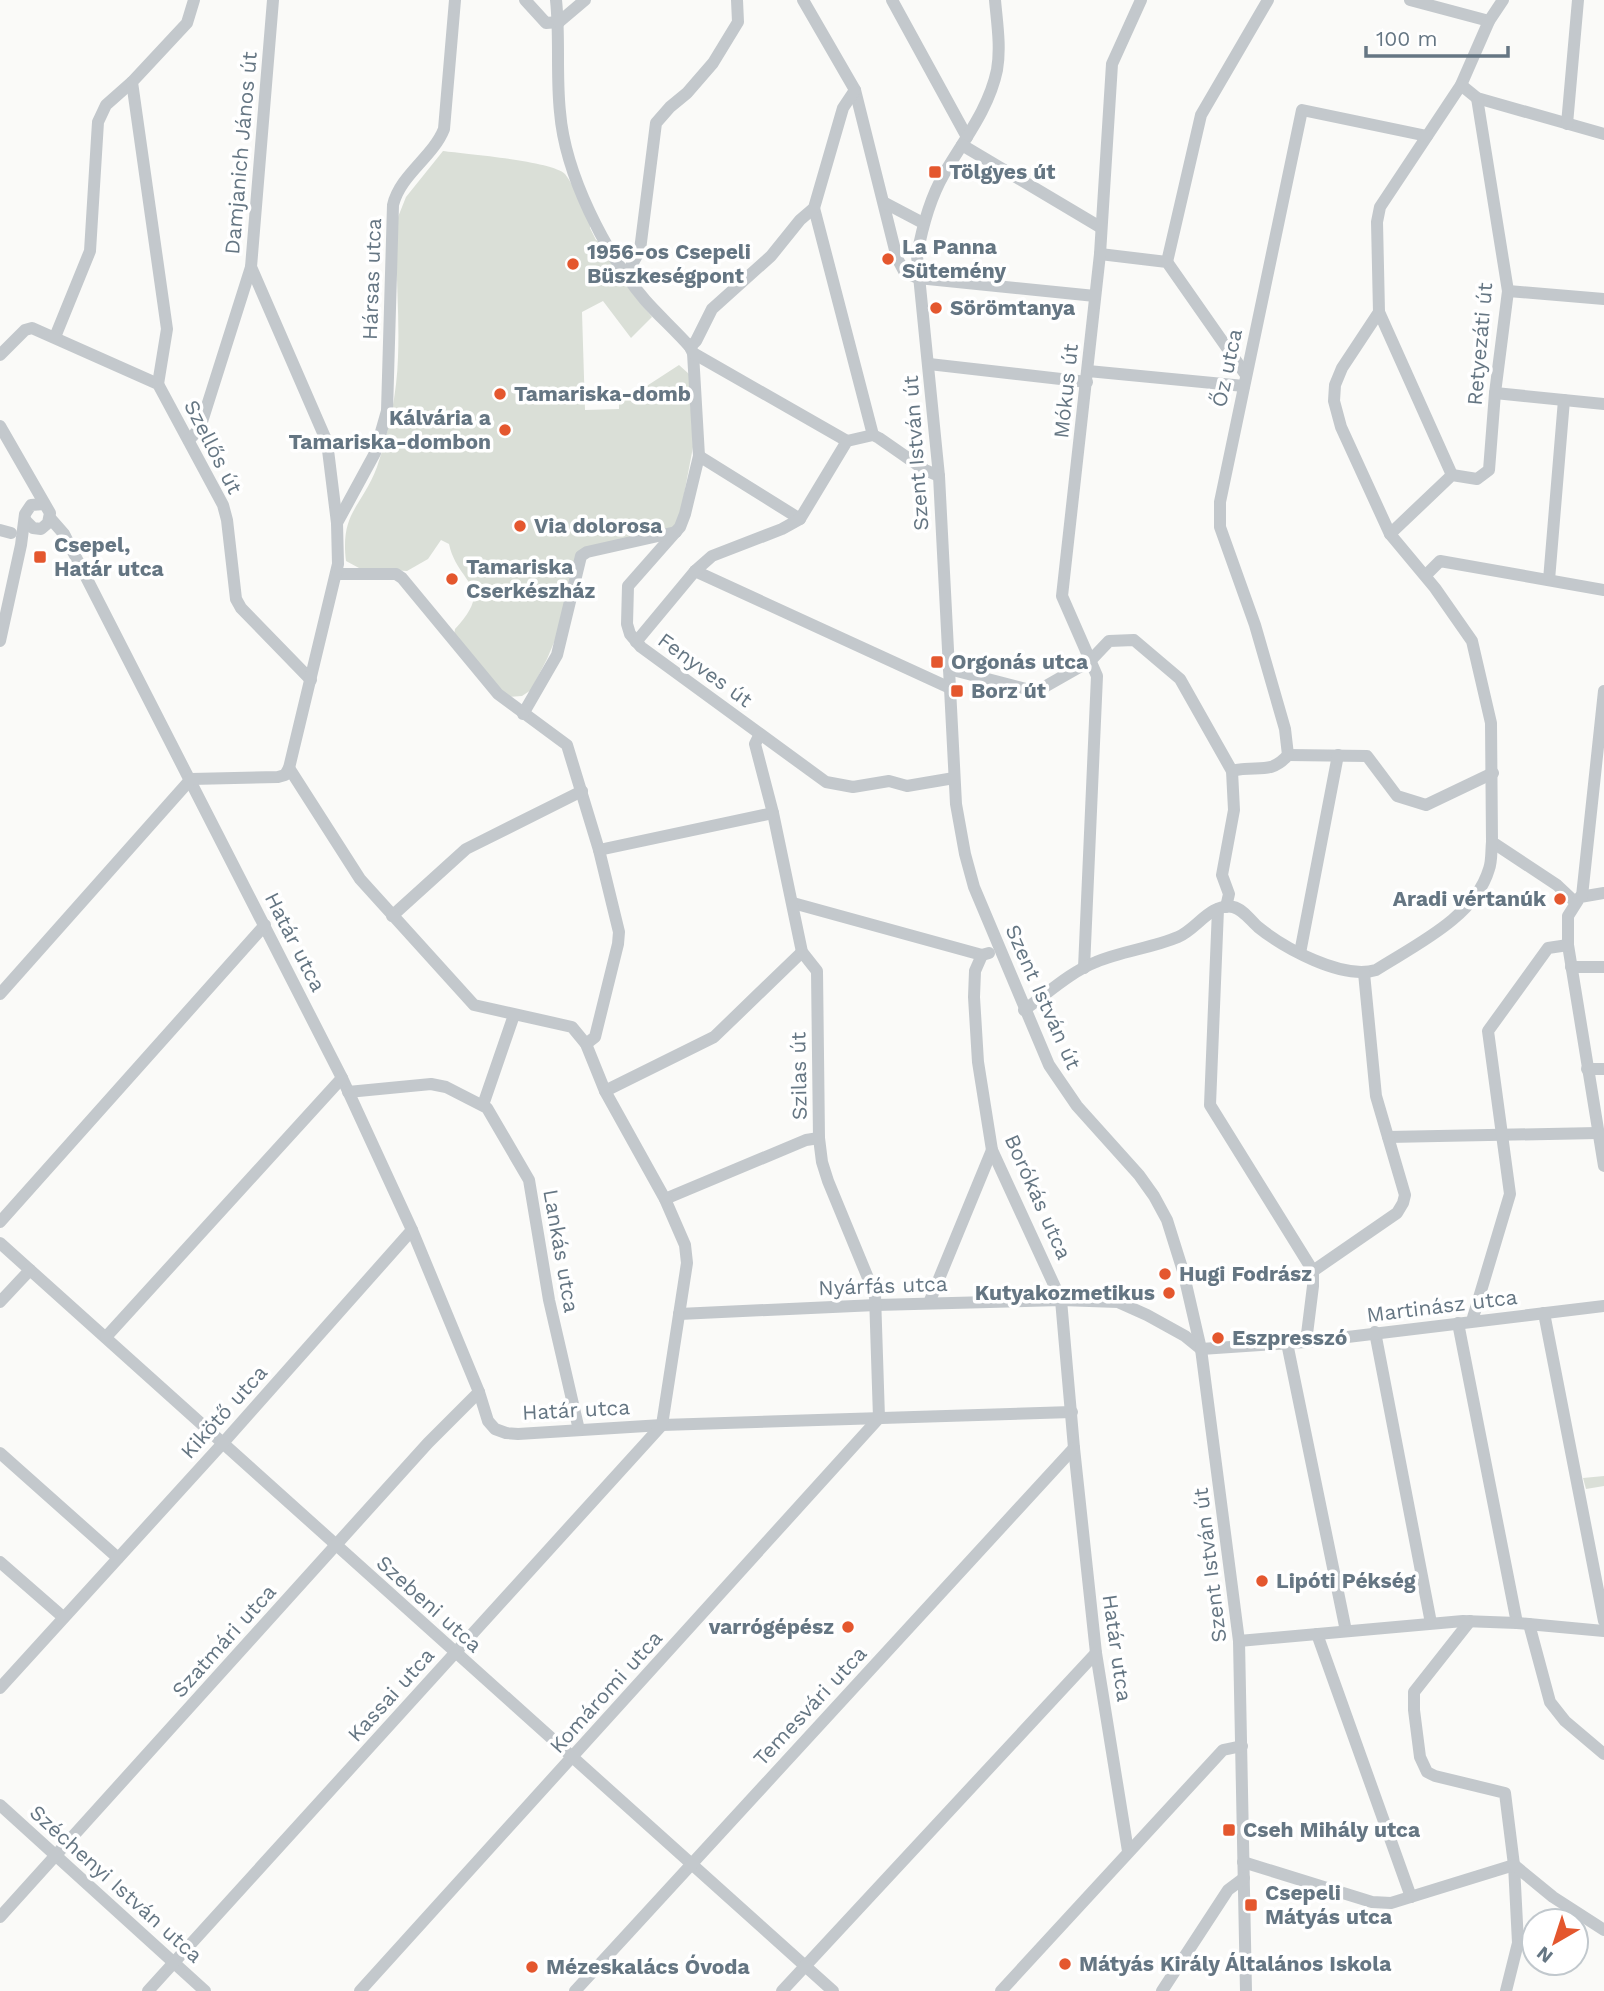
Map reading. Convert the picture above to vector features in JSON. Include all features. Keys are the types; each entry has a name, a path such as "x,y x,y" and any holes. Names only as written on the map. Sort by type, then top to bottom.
{"street":[{"path":"55,337 90,251 98,122 106,105 132,82 187,23 194,0"},
{"name":"Damjanich János út","path":"273,0 251,267 327,442 337,523 337,574 289,768"},
{"name":"Hársas utca","path":"337,523 375,453 385,421 393,205 400,189 437,143 444,129 455,0"},
{"path":"525,0 547,23 559,22 585,0"},
{"path":"556,0 559,22 559,111 574,180 626,275 691,350 847,441 873,435"},
{"path":"626,275 640,250 656,123 713,63 738,22 737,0"},
{"path":"803,0 855,90 897,258 905,273 918,278 1095,296"},
{"path":"892,0 965,141 1100,227"},
{"name":"Szent István út","path":"995,0 999,48 992,89 965,141 942,177 923,223 917,256 939,476 954,778 965,854 974,887 1049,1065 1092,1124 1139,1175 1154,1196 1167,1220 1184,1271 1201,1349 1239,1641 1246,1991"},
{"name":"Mókus út","path":"1084,968 1097,676 1062,596 1100,254 1112,64 1141,0"},
{"path":"1245,381 1167,262 1200,116 1268,0"},
{"path":"1410,0 1489,21"},
{"path":"1390,534 1452,475 1380,312 1378,213 1461,85 1489,21 1503,0"},
{"path":"1567,124 1578,0"},
{"path":"132,82 167,329 158,384"},
{"path":"1461,85 1477,98 1604,134"},
{"path":"855,90 843,108 814,208 873,435 925,470 939,476"},
{"name":"Retyezáti út","path":"1452,475 1477,479 1489,470 1495,393 1508,291 1477,98"},
{"name":"Őz utca","path":"1288,755 1285,729 1262,651 1220,527 1220,502 1302,110 1427,136"},
{"path":"885,203 923,223"},
{"path":"691,350 712,309 771,256 800,220 814,208"},
{"path":"1100,254 1167,262"},
{"path":"189,440 200,428 251,267"},
{"path":"1508,291 1604,299"},
{"path":"1024,1010 1096,961 1182,936 1222,908 1237,908 1259,928 1300,953 1339,968 1364,973 1376,970 1442,929 1463,911 1488,873 1492,842 1491,723 1472,641 1426,575 1390,534 1341,427 1334,401 1335,385 1342,368 1380,312"},
{"name":"Szellős út","path":"0,355 25,330 32,328 158,384 223,505 236,599 241,608 310,680"},
{"name":"Fenyves út","path":"691,350 699,456 685,514 676,532 628,586 630,634 636,642 826,782 853,787 889,781 907,786 954,778"},
{"path":"929,364 1087,377 1245,381"},
{"path":"1495,393 1604,404"},
{"path":"1549,580 1564,400"},
{"path":"0,426 28,475 37,505"},
{"path":"636,642 695,571 712,556 782,529 800,519 847,441"},
{"path":"699,456 800,519"},
{"path":"0,641 25,514 37,505"},
{"path":"21,545 44,525 48,508 37,505"},
{"name":"Határ utca","path":"25,520 28,525 44,525 70,546 191,779 342,1078 412,1230 479,1392 488,1421 495,1429 506,1433 662,1424 1072,1412 1096,1653 1128,1852"},
{"path":"523,714 556,655 581,556 587,552 676,532"},
{"path":"1426,575 1440,561 1604,590"},
{"path":"695,571 950,688"},
{"path":"337,574 396,574 402,578 498,694 567,745 599,850 619,937 595,1037 586,1044"},
{"path":"949,668 1030,690 1039,690 1090,660 1109,641 1134,640 1180,679 1232,771 1234,810 1222,876 1229,894 1222,908 1210,1105 1313,1271 1306,1342"},
{"path":"1604,691 1578,899 1567,925 1567,945 1604,1166"},
{"name":"Szilas út","path":"760,734 755,744 773,813 802,952 817,971 819,1138 822,1162 873,1290 876,1305 879,1418"},
{"path":"1232,771 1246,767 1268,769 1280,765 1288,755 1367,756 1397,796 1426,804 1493,773"},
{"path":"1300,953 1338,755"},
{"path":"0,994 191,779 278,777 285,775 289,768 360,879 474,1005 572,1027 586,1044 605,1091 665,1199 685,1245 687,1263 662,1424"},
{"path":"392,916 466,849 582,791"},
{"path":"599,850 773,813"},
{"path":"1492,842 1578,899 1604,893"},
{"path":"793,903 982,955 999,950"},
{"path":"0,1222 265,925"},
{"path":"1567,945 1548,948 1488,1031 1510,1194 1465,1322 1523,1624 1550,1703 1564,1721 1604,1754"},
{"path":"605,1091 714,1037 802,952"},
{"name":"Borókás utca","path":"982,955 975,971 974,997 978,1062 992,1150 1058,1290 1072,1412"},
{"path":"1571,967 1604,967"},
{"path":"1313,1271 1397,1213 1405,1195 1373,1082 1364,973"},
{"path":"348,1093 431,1084 446,1087 483,1105 514,1015"},
{"path":"1587,1069 1604,1069"},
{"path":"106,1337 342,1078"},
{"name":"Lankás utca","path":"483,1105 529,1180 549,1300 579,1430"},
{"path":"1388,1137 1598,1133"},
{"path":"665,1199 806,1140 819,1138"},
{"path":"929,1303 992,1150"},
{"name":"Kikötő utca","path":"0,1688 412,1230"},
{"name":"Szebeni utca","path":"0,1243 833,1991"},
{"path":"0,1303 30,1270"},
{"name":"Nyárfás utca","path":"679,1314 929,1303 1060,1300 1118,1302 1166,1325 1201,1349"},
{"name":"Martinász utca","path":"1201,1349 1306,1342 1604,1306"},
{"path":"1544,1313 1604,1621"},
{"path":"1376,1332 1431,1623"},
{"path":"1287,1343 1346,1631"},
{"name":"Szatmári utca","path":"0,1917 428,1443 479,1392"},
{"name":"Komáromi utca","path":"360,1991 879,1418"},
{"name":"Kassai utca","path":"148,1991 662,1424"},
{"name":"Temesvári utca","path":"575,1991 1074,1448"},
{"path":"0,1453 118,1558"},
{"path":"0,1562 63,1617"},
{"path":"1469,1621 1414,1692 1414,1710 1420,1757 1427,1772 1506,1793 1514,1865 1518,1943 1506,1991"},
{"path":"1239,1641 1469,1621 1604,1631"},
{"path":"1317,1634 1411,1896"},
{"path":"782,1991 1096,1653"},
{"path":"1001,1991 1223,1750 1242,1746"},
{"name":"Széchenyi István utca","path":"0,1805 205,1991"},
{"path":"1243,1862 1372,1902 1391,1903 1514,1865"},
{"path":"1514,1865 1553,1896 1604,1930"},
{"path":"1162,1991 1227,1890 1244,1878"}],"shaded area":[{"path":"443,151 544,165 565,174 590,222 596,240 620,278 652,317 631,338 603,301 582,312 585,410 619,409 619,394 639,391 679,365 689,374 693,447 679,521 672,528 580,554 558,633 531,690 522,696 506,697 454,635 455,629 473,603 473,594 449,544 441,540 428,559 407,571 359,568 346,561 346,531 349,520 377,467 394,398 398,339 398,217 406,197"},
{"path":"1604,1476 1604,1486 1586,1489 1583,1478"}],"place":[{"name":"Tölgyes út","path":"935,172"},
{"name":"La Panna Sütemény","path":"888,259"},
{"name":"1956-os Csepeli Büszkeségpont","path":"573,264"},
{"name":"Sörömtanya","path":"936,308"},
{"name":"Tamariska-domb","path":"500,394"},
{"name":"Kálvária a Tamariska-dombon","path":"505,430"},
{"name":"Via dolorosa","path":"520,526"},
{"name":"Csepel, Határ utca","path":"40,557"},
{"name":"Tamariska Cserkészház","path":"452,579"},
{"name":"Orgonás utca","path":"937,662"},
{"name":"Borz út","path":"957,691"},
{"name":"Aradi vértanúk","path":"1560,899"},
{"name":"Hugi Fodrász","path":"1165,1274"},
{"name":"Kutyakozmetikus","path":"1169,1293"},
{"name":"Eszpresszó","path":"1218,1338"},
{"name":"Lipóti Pékség","path":"1262,1581"},
{"name":"varrógépész","path":"848,1627"},
{"name":"Cseh Mihály utca","path":"1229,1830"},
{"name":"Csepeli Mátyás utca","path":"1251,1905"},
{"name":"Mátyás Király Általános Iskola","path":"1065,1964"},
{"name":"Mézeskalács Óvoda","path":"532,1967"}]}
